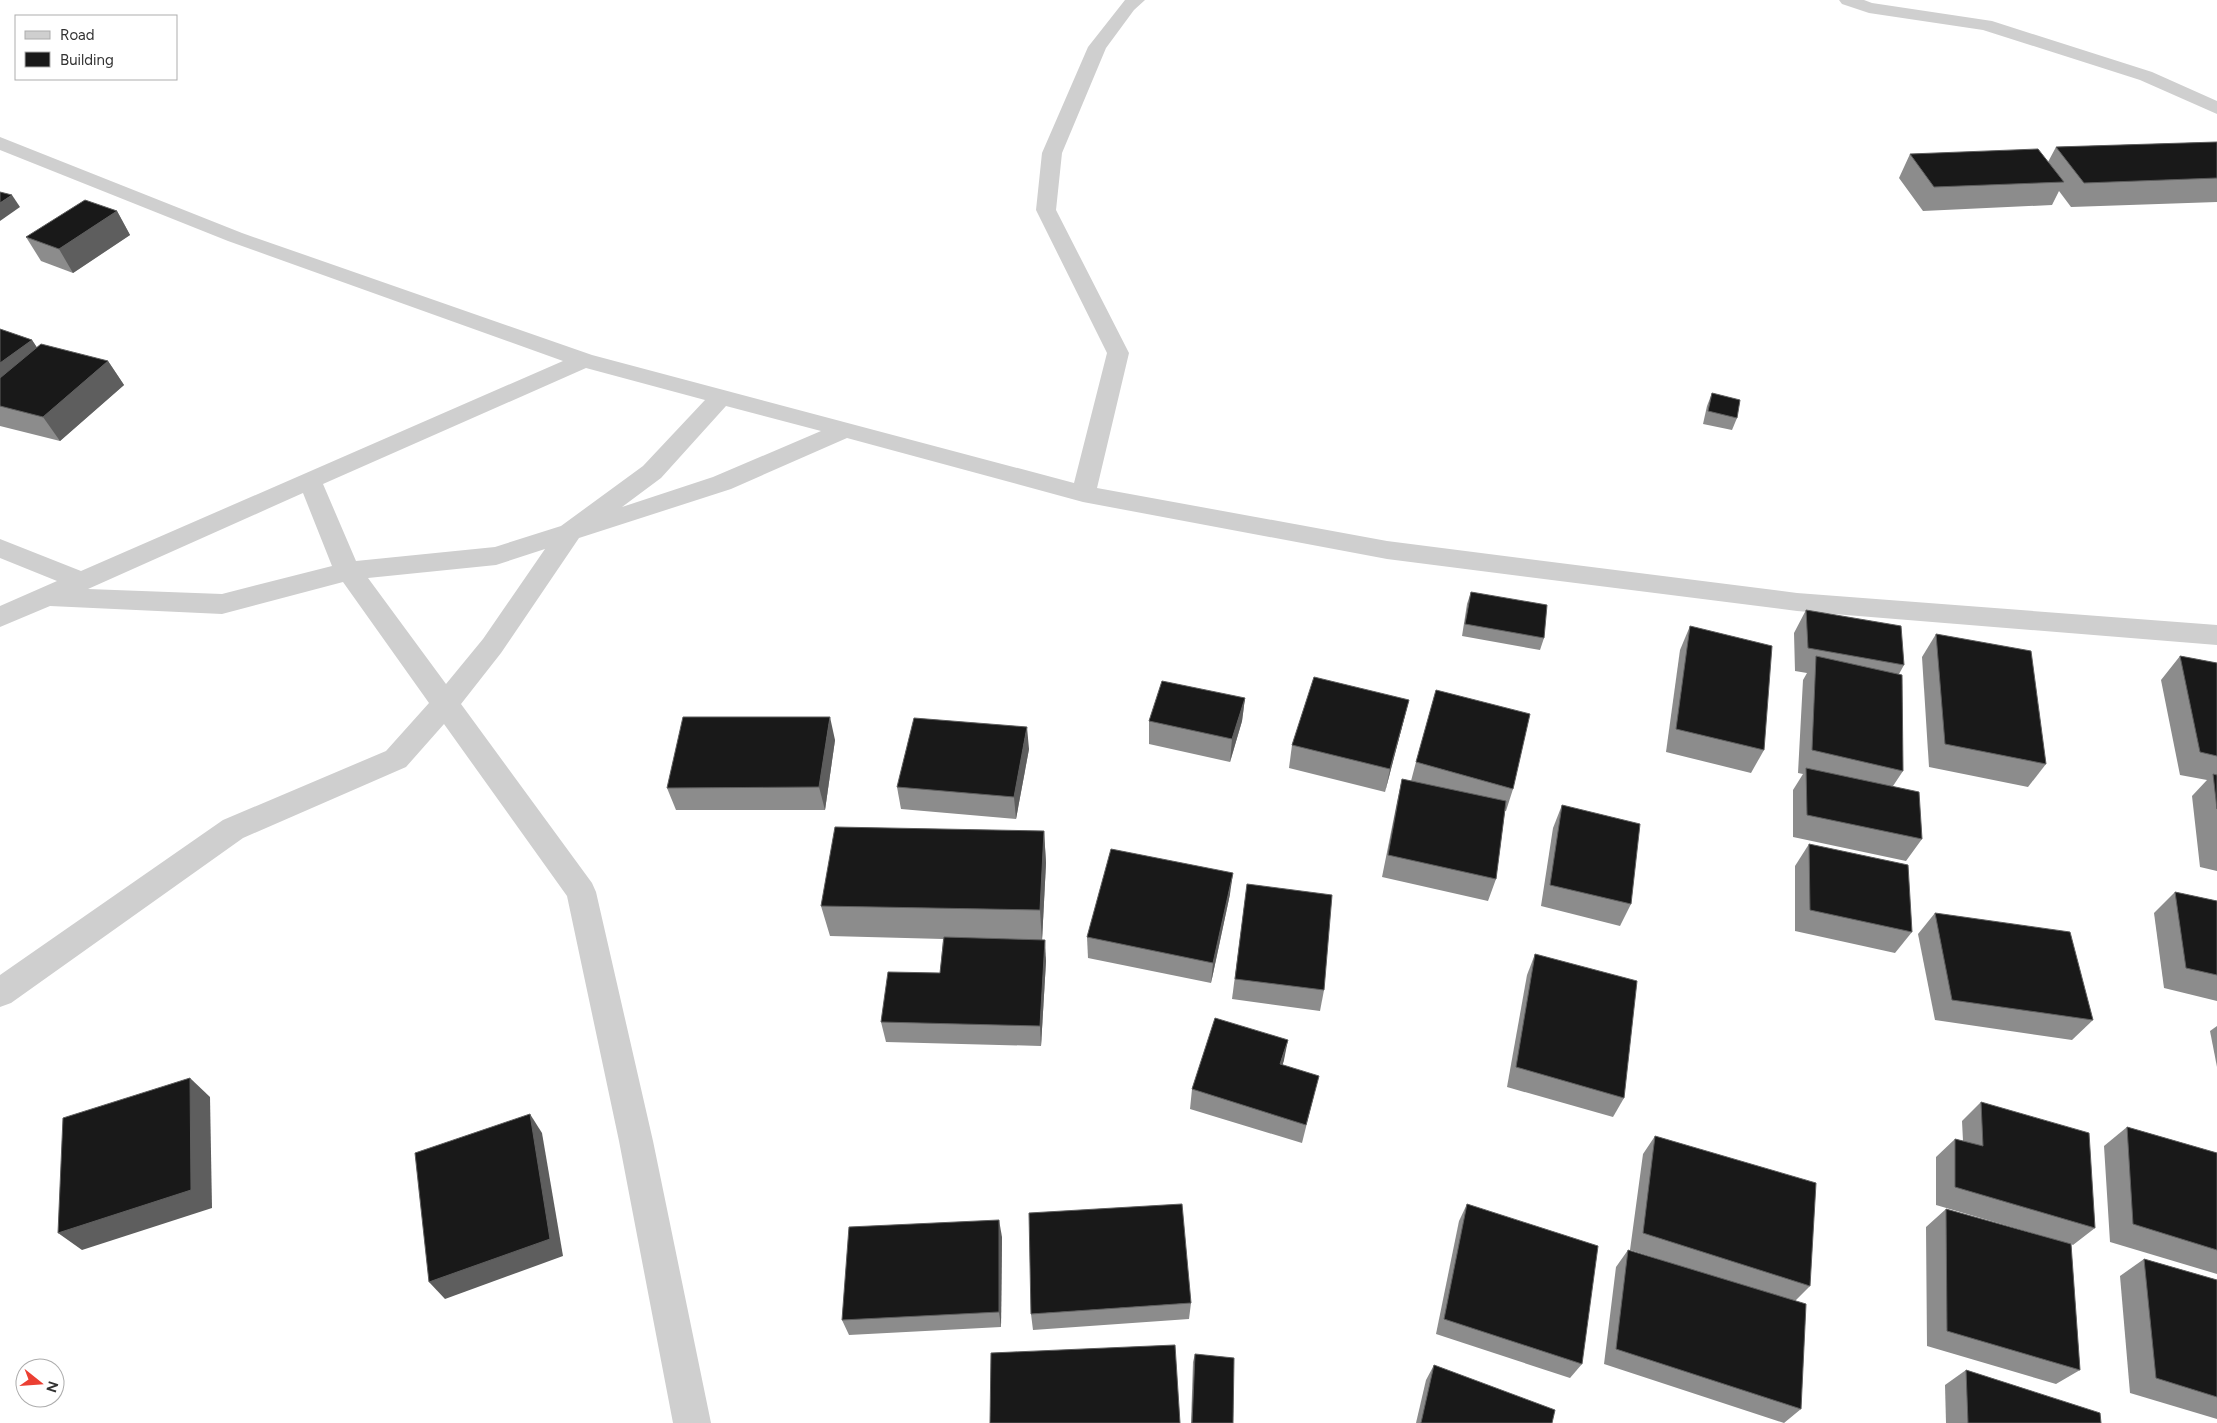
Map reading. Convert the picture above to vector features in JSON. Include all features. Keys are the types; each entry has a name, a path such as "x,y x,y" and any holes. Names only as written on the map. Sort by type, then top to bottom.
{"street":[{"path":"1083,494 1118,353 1046,210 1052,153 1097,46 1128,6 1136,0"},
{"path":"1848,0 1869,8 1986,25 2146,76 2217,108"},
{"path":"0,143 235,238 584,360 1083,494 1387,550 1797,602 2217,635"},
{"path":"0,616 584,360"},
{"path":"0,993 232,829 396,760 492,646 570,532 652,472 721,397"},
{"path":"47,596 127,602 222,604 350,571 496,556 722,483 845,430"},
{"path":"310,481 342,561 581,892 636,1141 692,1423"},
{"path":"0,548 82,581"}],"building":[{"path":"2217,142 2217,178 2084,183 2056,147"},
{"path":"2038,149 2064,182 1934,187 1910,154"},
{"path":"0,192 12,195 0,203"},
{"path":"85,200 117,211 59,249 26,237"},
{"path":"0,329 32,340 0,363"},
{"path":"41,344 108,361 43,417 0,406 0,378"},
{"path":"1712,393 1740,400 1737,418 1708,411"},
{"path":"1471,592 1547,605 1544,638 1465,624"},
{"path":"1806,610 1901,626 1904,665 1808,648"},
{"path":"1690,626 1772,646 1764,750 1676,729"},
{"path":"1936,634 2031,651 2046,764 1945,744"},
{"path":"1816,656 1902,675 1903,771 1812,750"},
{"path":"2180,656 2217,663 2217,756 2200,752"},
{"path":"1314,677 1409,700 1390,769 1292,745"},
{"path":"1162,681 1245,698 1232,739 1149,721"},
{"path":"1436,690 1530,714 1513,789 1416,762"},
{"path":"683,717 830,717 819,787 667,788"},
{"path":"914,718 1027,727 1014,797 897,787"},
{"path":"1806,768 1919,792 1922,839 1807,815"},
{"path":"2213,774 2217,775 2217,809"},
{"path":"1402,779 1506,801 1496,879 1388,855"},
{"path":"1562,805 1640,824 1631,904 1550,885"},
{"path":"835,827 1044,831 1040,910 821,906"},
{"path":"1809,844 1908,865 1912,932 1810,910"},
{"path":"1111,849 1233,873 1213,963 1087,937"},
{"path":"1247,884 1332,895 1324,990 1235,979"},
{"path":"2175,892 2217,901 2217,975 2186,968"},
{"path":"1935,913 2070,932 2093,1020 1952,1000"},
{"path":"944,937 1045,940 1040,1026 881,1022 888,972 940,973"},
{"path":"1535,954 1637,981 1624,1098 1516,1067"},
{"path":"1215,1018 1288,1040 1280,1064 1319,1076 1306,1125 1192,1089"},
{"path":"190,1078 191,1190 58,1233 63,1118"},
{"path":"1981,1102 2089,1133 2095,1228 1955,1187 1955,1139 1983,1146"},
{"path":"530,1114 550,1239 429,1282 415,1153"},
{"path":"2127,1127 2217,1153 2217,1250 2133,1224"},
{"path":"1655,1136 1816,1183 1810,1286 1643,1233"},
{"path":"1182,1204 1191,1303 1031,1314 1029,1213"},
{"path":"1467,1204 1598,1246 1582,1364 1444,1319"},
{"path":"1946,1209 2071,1244 2080,1370 1947,1331"},
{"path":"999,1220 999,1312 842,1320 849,1227"},
{"path":"1628,1250 1806,1304 1801,1409 1616,1349"},
{"path":"2144,1259 2217,1280 2217,1397 2156,1378"},
{"path":"1175,1345 1180,1423 990,1423 991,1353"},
{"path":"1195,1354 1234,1358 1233,1423 1192,1423"},
{"path":"1434,1365 1555,1410 1552,1423 1421,1423"},
{"path":"1966,1370 2100,1413 2101,1423 1968,1423"}]}
